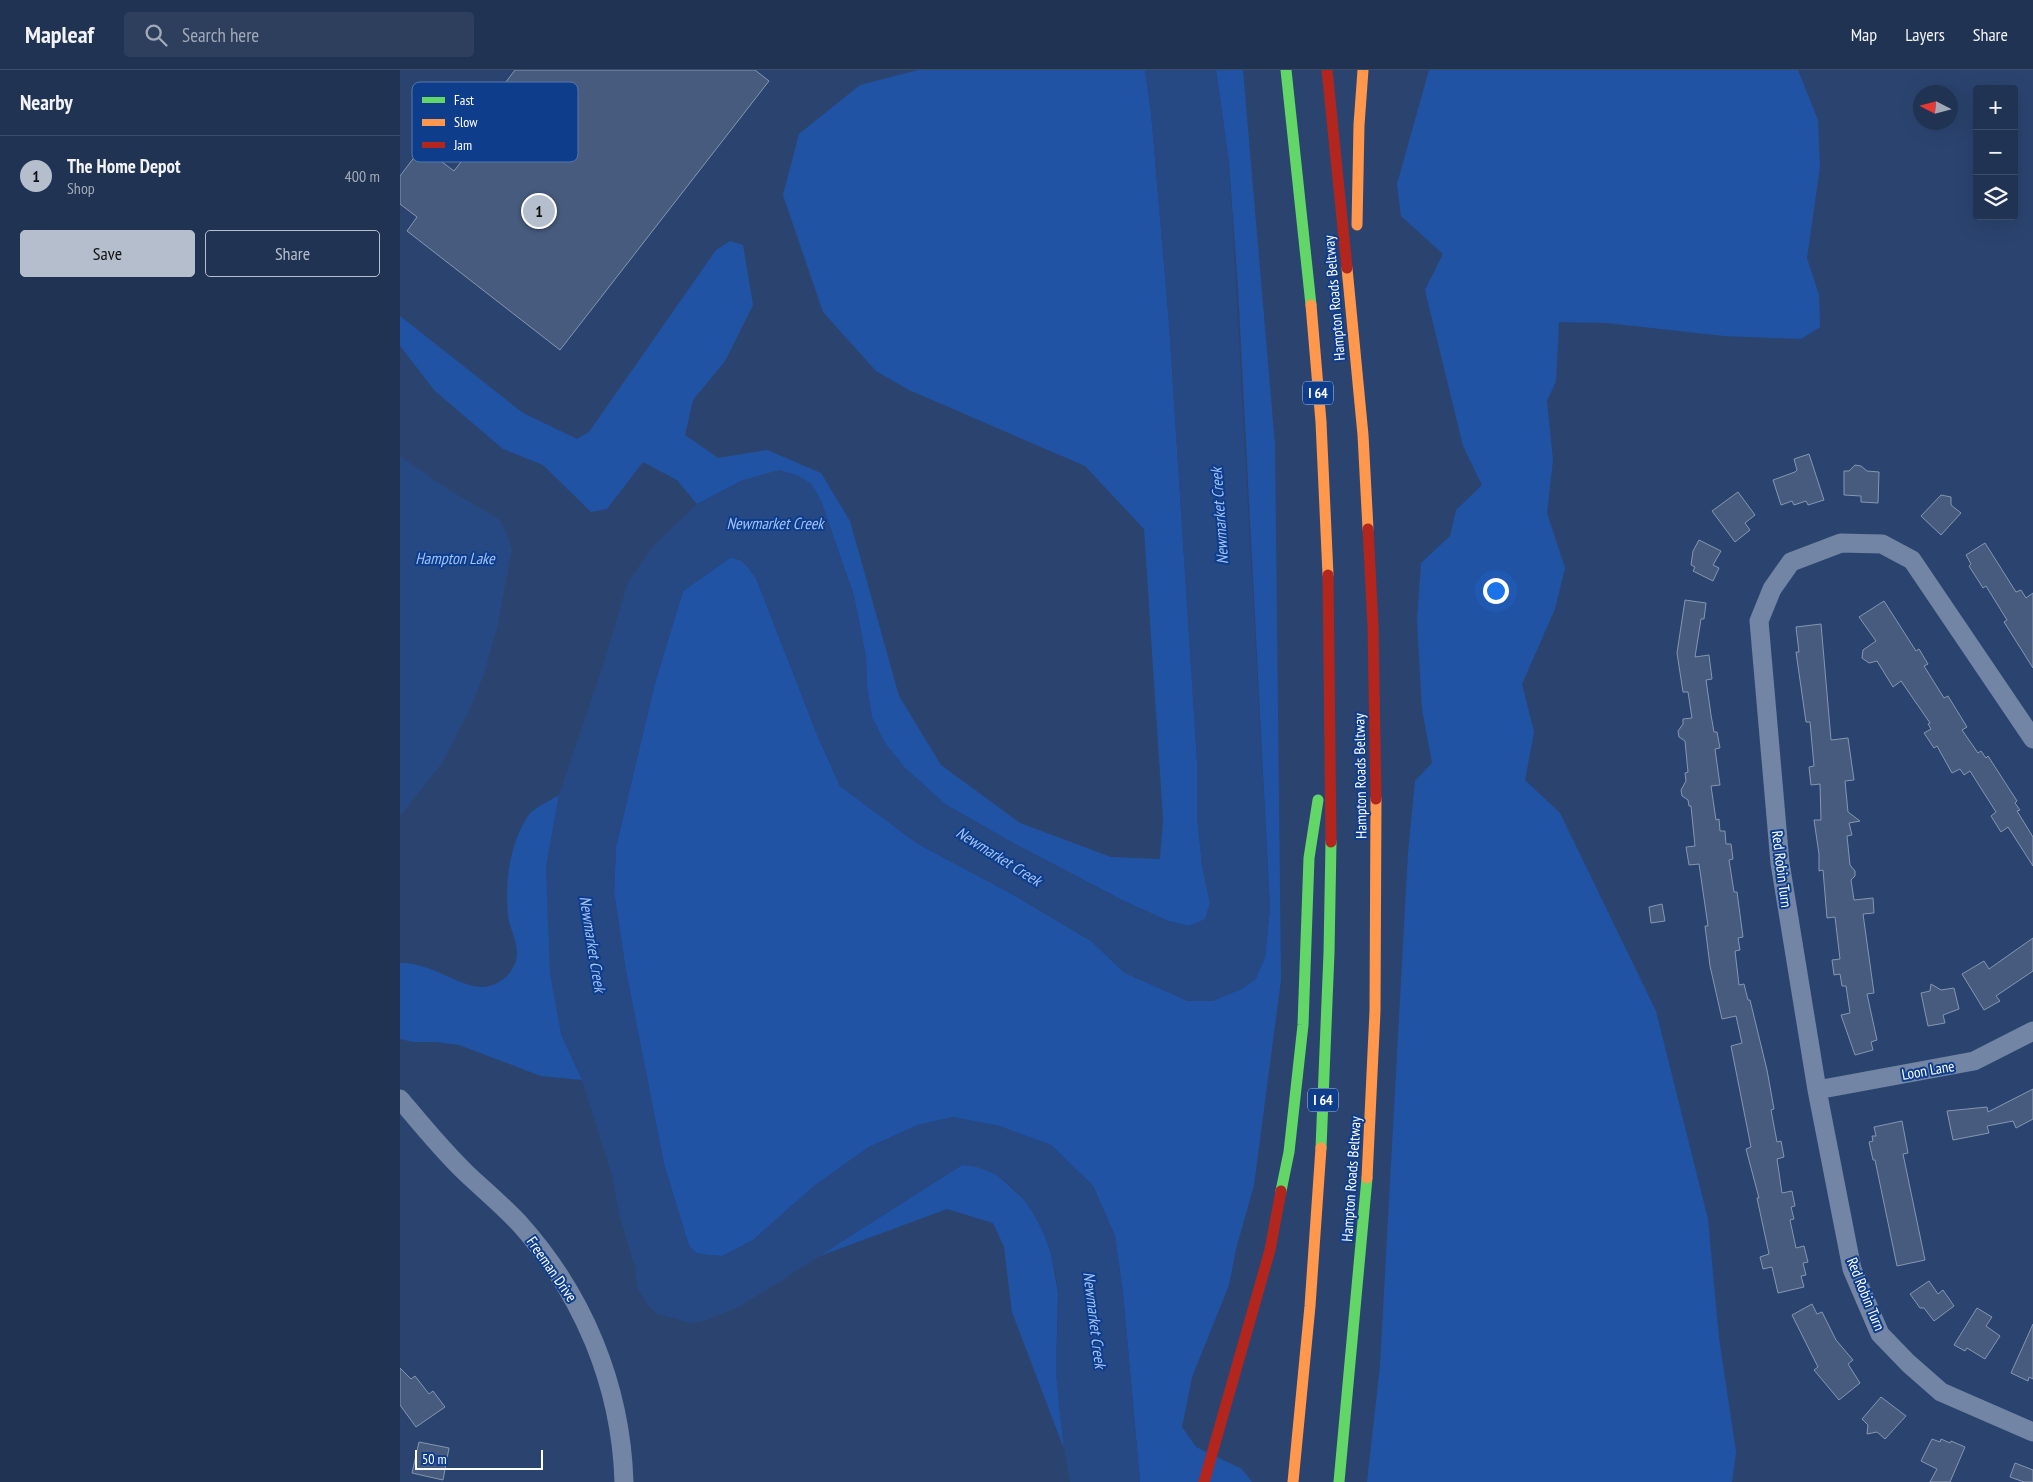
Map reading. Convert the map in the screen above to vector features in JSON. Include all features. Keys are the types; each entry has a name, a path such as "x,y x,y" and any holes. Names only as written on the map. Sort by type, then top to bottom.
{"highway":[{"path":"1277,70 1296,144"},
{"name":"Hampton Roads Beltway","path":"1286,70 1296,144 1325,490 1332,717"},
{"name":"Hampton Roads Beltway","path":"1327,70 1363,435 1373,626 1377,883 1375,1011 1366,1200 1339,1482"},
{"path":"1357,233 1359,126 1363,70"},
{"path":"1356,369 1357,252"},
{"path":"1204,1482 1270,1250 1289,1152 1303,1025 1309,858 1332,717"},
{"name":"I 64","path":"1293,1482 1311,1316 1323,1095 1331,920 1332,717"}],"street":[{"name":"Red Robin Turn","path":"2033,739 1912,560 1882,544 1841,543 1790,562 1772,589 1759,621 1778,844 1816,1090 1852,1269 1880,1334 1908,1363 1942,1392 2033,1432"},
{"name":"Loon Lane","path":"1816,1090 1974,1061 2033,1031"},
{"name":"Freeman Drive","path":"400,1099 443,1150 538,1245 572,1294 587,1325 608,1383 620,1441 624,1482"}],"shaded area":[{"path":"918,70 1145,70 1151,112 1169,323 1197,760 1197,816 1202,865 1210,903 1205,920 1189,926 1168,921 1122,900 1013,843 945,804 904,767 885,743 872,717 867,687 866,657 854,596 821,501 743,480 697,504 677,480 643,462 607,509 591,512 543,465 503,449 435,391 400,346 400,316 523,413 577,439 589,432 716,250 730,241 743,245 753,305 725,361 693,400 685,435 718,458 767,450 821,473 850,521 899,696 941,765 1020,823 1111,857 1160,859 1163,820 1144,529 1085,466 909,390 876,371 823,312 783,195 799,134 860,85"},
{"path":"1216,70 1243,70 1275,445 1281,980 1254,1185 1236,1249 1229,1285 1192,1377 1182,1427 1196,1447 1242,1469 1252,1482 1140,1482 1123,1293 1115,1236 1093,1186 1051,1145 999,1126 953,1117 918,1125 869,1147 814,1186 753,1240 736,1249 722,1256 696,1253 689,1246 664,1164 626,971 614,892 616,847 655,683 683,591 730,558 735,558 745,564 756,578 818,737 840,786 918,844 1010,893 1091,941 1125,973 1188,1001 1265,958 1270,908 1238,287 1229,162"},
{"path":"1429,70 1798,70 1818,120 1820,167 1807,258 1819,295 1820,327 1801,339 1724,336 1607,323 1559,322 1556,381 1547,401 1553,460 1547,513 1565,568 1555,609 1522,684 1534,732 1525,780 1560,813 1656,1011 1708,1219 1719,1338 1736,1452 1732,1482 1367,1482 1380,1366 1408,853 1415,781 1432,763 1422,709 1417,621 1421,563 1450,536 1456,510 1482,485 1463,446 1425,290 1443,254 1401,216 1397,184"},
{"path":"559,795 546,868 561,1034 582,1080 541,1076 459,1045 414,1042 400,1039 400,963 423,966 465,984 483,987 496,984 511,971 517,952 509,920 507,890 510,864 516,839 530,813"},
{"path":"962,1165 977,1166 997,1175 1028,1203 1049,1243 1058,1293 1056,1371 1064,1449 1012,1312 1004,1247 993,1223 947,1209 817,1257"}],"water":[{"name":"Newmarket Creek","path":"1145,70 1216,70 1229,162 1270,908 1265,958 1256,979 1242,989 1213,1001 1188,1001 1125,973 1091,941 1010,893 918,844 840,786 818,737 756,578 744,562 737,558 730,558 683,591 655,683 616,847 614,892 626,971 664,1164 689,1246 696,1253 722,1256 736,1249 753,1240 814,1186 869,1147 917,1125 953,1117 999,1126 1051,1145 1093,1186 1115,1236 1123,1293 1140,1482 1070,1482 1057,1387 1058,1293 1050,1251 1042,1230 1031,1210 1018,1193 1002,1179 983,1169 962,1165 765,1291 738,1307 707,1320 692,1323 657,1314 647,1304 637,1287 635,1267 619,1214 612,1176 582,1080 561,1034 550,974 546,868 559,795 602,668 628,582 654,545 697,504 743,480 779,470 797,475 812,484 821,501 854,596 866,657 867,687 872,717 885,743 904,767 945,804 1013,843 1122,900 1168,921 1189,926 1205,919 1210,903 1202,865 1197,816 1197,760 1169,323 1151,112"},
{"name":"Hampton Lake","path":"400,456 449,490 499,519 512,550 497,628 483,677 468,713 442,763 400,816"}],"building":[{"path":"515,70 755,70 769,81 560,350 407,231 417,217 400,204 400,176 412,160 412,162 442,162 454,171 461,162 578,162 578,82 506,82"},
{"path":"1809,454 1824,500 1808,505 1806,501 1794,505 1792,501 1781,505 1773,480 1795,472 1797,470 1794,459"},
{"path":"1855,465 1861,466 1867,471 1879,472 1878,503 1861,502 1861,496 1844,495 1844,471 1849,471"},
{"path":"1738,492 1755,515 1745,523 1750,530 1735,542 1712,511"},
{"path":"1941,495 1951,497 1951,505 1961,513 1941,535 1921,516"},
{"path":"1699,540 1721,551 1713,565 1719,568 1713,581 1693,571 1695,567 1691,565 1693,551"},
{"path":"1985,543 2016,592 2021,590 2026,598 2033,593 2033,668 2004,622 2007,620 1986,586 1983,588 1969,566 1971,564 1966,555"},
{"path":"1685,600 1706,603 1704,619 1701,619 1695,657 1709,655 1712,679 1706,680 1714,732 1717,732 1720,748 1715,749 1720,785 1711,786 1716,820 1719,819 1720,831 1725,831 1726,844 1731,844 1733,859 1729,860 1734,892 1737,892 1743,937 1738,938 1740,950 1735,951 1739,985 1744,984 1748,1000 1750,1000 1767,1070 1774,1109 1771,1110 1777,1142 1781,1141 1784,1157 1777,1159 1782,1193 1792,1191 1795,1206 1791,1207 1794,1219 1790,1220 1796,1248 1804,1246 1808,1262 1803,1263 1806,1275 1801,1276 1804,1287 1778,1293 1772,1267 1763,1269 1760,1257 1769,1254 1757,1198 1759,1198 1746,1149 1751,1147 1731,1046 1742,1043 1736,1016 1722,1019 1710,966 1705,926 1708,926 1699,864 1689,865 1686,847 1695,846 1691,806 1689,806 1688,800 1682,796 1681,790 1686,781 1685,773 1688,772 1685,741 1679,737 1678,731 1683,724 1683,719 1692,718 1688,692 1683,692 1677,653"},
{"path":"1884,601 1916,651 1919,649 1928,664 1924,666 1944,698 1948,696 1967,727 1962,730 1978,753 1981,751 1986,758 1988,756 2017,801 2015,803 2020,810 2017,811 2033,837 2033,866 2008,827 2001,832 1991,816 1996,812 1970,771 1964,775 1960,769 1952,773 1937,746 1934,748 1924,733 1931,729 1928,724 1930,723 1901,681 1893,687 1877,661 1869,663 1862,658 1863,650 1876,641 1859,617"},
{"path":"1821,624 1831,740 1848,738 1854,780 1845,781 1848,812 1860,821 1849,823 1852,835 1847,836 1850,865 1855,871 1855,876 1851,880 1854,900 1873,898 1874,913 1863,914 1874,993 1867,994 1877,1040 1871,1042 1873,1050 1855,1055 1841,1015 1850,1013 1846,986 1842,986 1840,974 1834,975 1832,960 1840,959 1835,917 1827,918 1823,870 1819,871 1819,854 1814,820 1821,820 1820,784 1811,785 1809,767 1814,766 1810,722 1806,722 1796,652 1799,652 1796,627"},
{"path":"1662,904 1665,921 1651,923 1649,907"},
{"path":"2033,938 2033,971 1996,996 2000,1001 1984,1010 1962,974 1984,961 1989,969"},
{"path":"1931,984 1941,990 1954,988 1959,1009 1943,1015 1945,1023 1928,1026 1921,993 1930,991"},
{"path":"2033,1089 2033,1119 2016,1128 2013,1121 1987,1126 1989,1133 1953,1140 1947,1111 1987,1107 1988,1112"},
{"path":"1902,1121 1908,1153 1903,1154 1925,1260 1897,1266 1875,1160 1873,1160 1869,1142 1873,1141 1872,1136 1876,1136 1874,1127"},
{"path":"1929,1281 1938,1294 1943,1290 1954,1306 1934,1321 1924,1308 1920,1308 1910,1294"},
{"path":"1812,1304 1817,1314 1822,1312 1836,1340 1853,1360 1848,1364 1860,1383 1839,1400 1814,1370 1818,1367 1792,1315"},
{"path":"1977,1308 1992,1317 1986,1326 2000,1336 1985,1359 1967,1348 1965,1351 1954,1345"},
{"path":"2033,1324 2033,1379 2029,1377 2028,1381 2011,1373"},
{"path":"400,1368 411,1379 415,1376 429,1394 433,1391 445,1407 416,1427 400,1405"},
{"path":"1881,1397 1906,1416 1885,1439 1877,1432 1867,1434 1868,1425 1862,1419"},
{"path":"1932,1439 1940,1442 1941,1439 1950,1443 1951,1441 1965,1447 1950,1482 1930,1482 1937,1469 1921,1461"},
{"path":"419,1442 449,1448 443,1480 412,1473"},
{"path":"2015,1463 2033,1470 2033,1482 2024,1482 2010,1477"}],"traffic: fast":[{"path":"1286,70 1311,305"},
{"path":"1281,1191 1289,1152 1303,1025 1309,858 1318,800"},
{"path":"1321,1148 1329,953 1331,842"},
{"path":"1339,1482 1367,1178"}],"traffic: slow":[{"path":"1357,225 1359,125 1363,70"},
{"path":"1347,268 1363,435 1368,529"},
{"path":"1311,305 1321,422 1328,575"},
{"path":"1367,1178 1375,1011 1376,799"},
{"path":"1293,1482 1310,1306 1321,1148"}],"traffic: jam":[{"path":"1327,70 1347,268"},
{"path":"1368,529 1373,626 1376,799"},
{"path":"1328,575 1331,842"},
{"path":"1204,1482 1270,1250 1281,1191"}],"place":[{"name":"The Home Depot","path":"539,211"}]}
